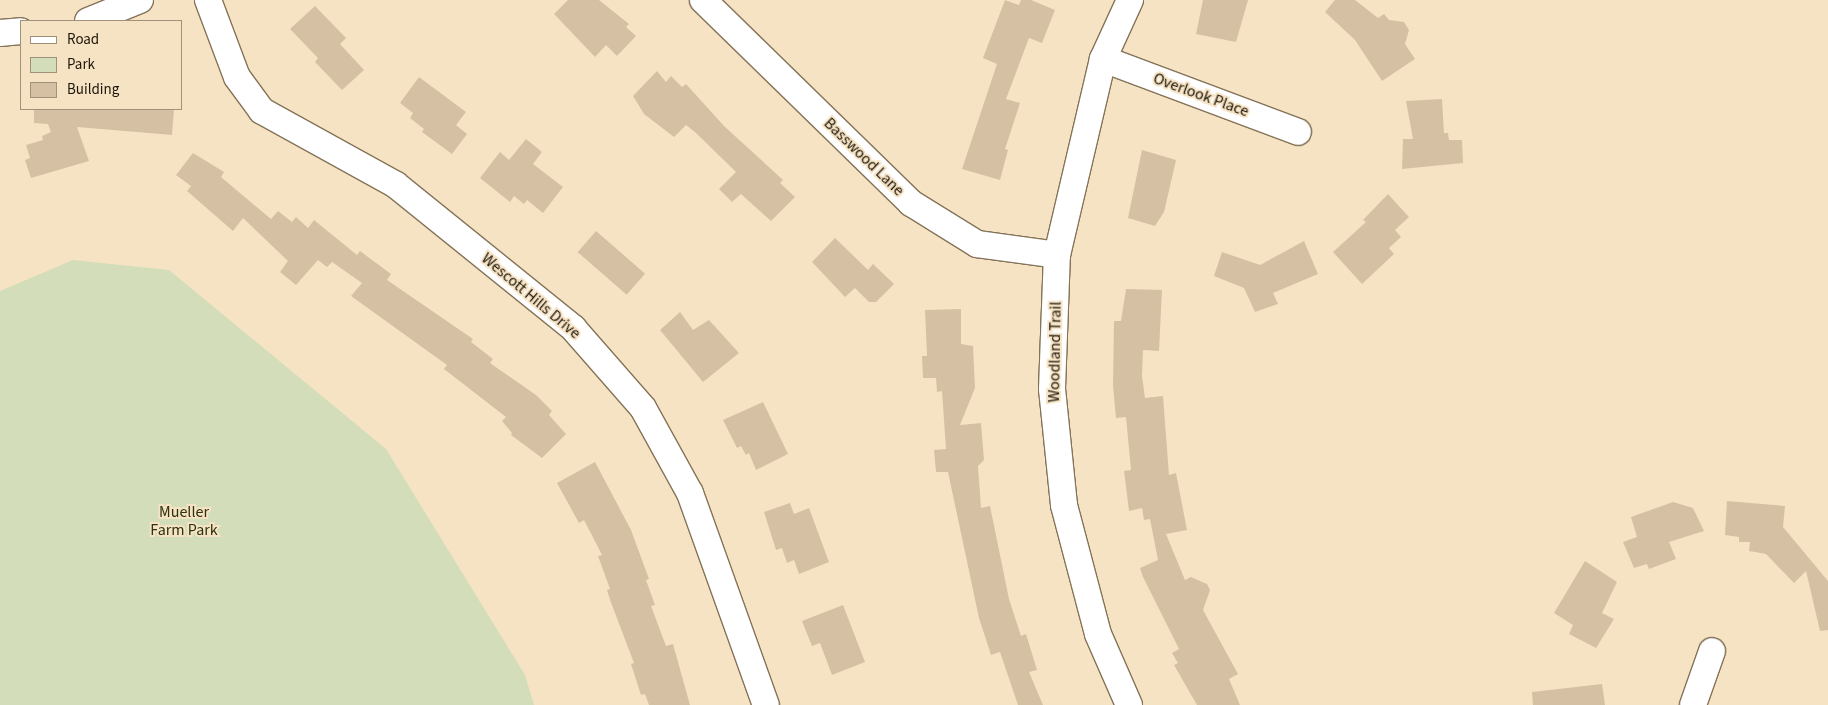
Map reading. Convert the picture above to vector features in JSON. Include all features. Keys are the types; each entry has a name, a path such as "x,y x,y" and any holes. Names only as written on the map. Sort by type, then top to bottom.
{"street":[{"path":"90,20 140,0"},
{"name":"Wescott Hills Drive","path":"208,0 237,77 262,111 396,186 574,328 643,408 690,493 766,705"},
{"name":"Basswood Lane","path":"704,0 911,203 977,244 1057,255"},
{"name":"Woodland Trail","path":"1129,705 1098,634 1064,505 1052,389 1057,255 1103,59 1130,0"},
{"path":"0,33 20,31"},
{"name":"Overlook Place","path":"1103,59 1298,132"},
{"path":"1693,705 1712,651"}],"green space":[{"name":"Mueller Farm Park","path":"73,260 169,270 386,449 525,675 534,705 0,705 0,291"}],"building":[{"path":"568,0 599,0 629,24 626,27 636,36 617,56 606,45 595,57 554,14"},
{"path":"1005,0 1019,5 1021,0 1031,0 1055,10 1042,43 1029,38 1006,99 1020,103 1005,149 1008,150 1000,180 962,169 997,64 983,58"},
{"path":"1203,0 1248,0 1236,42 1196,34"},
{"path":"1335,0 1355,0 1378,18 1384,14 1389,20 1404,22 1409,30 1405,44 1415,59 1382,81 1355,40 1325,12"},
{"path":"315,6 346,38 340,44 364,70 342,90 315,62 318,58 290,29"},
{"path":"657,71 666,82 671,76 682,87 686,84 724,126 783,180 780,183 795,197 771,221 741,194 732,202 719,189 736,172 695,132 686,125 674,137 644,114 633,96"},
{"path":"419,77 466,112 456,125 467,134 452,154 422,132 424,129 410,118 413,113 400,103"},
{"path":"1442,99 1444,133 1448,133 1449,140 1462,140 1463,163 1402,169 1403,139 1413,139 1406,101"},
{"path":"34,110 174,110 172,135 77,127 89,161 31,178 25,160 30,158 26,145 43,140 42,136 51,132 48,124 34,123"},
{"path":"526,139 542,152 533,164 563,187 543,213 527,200 524,204 514,196 510,202 480,178 500,152 509,160"},
{"path":"1142,150 1176,160 1164,212 1155,226 1128,218"},
{"path":"193,153 224,172 221,177 271,219 278,211 292,222 296,217 308,228 314,220 357,255 360,251 391,274 387,280 473,339 471,342 493,359 490,363 536,395 552,411 549,415 566,434 542,458 511,435 512,433 502,421 506,417 444,369 447,365 351,296 362,283 332,262 327,267 318,260 296,285 280,272 288,261 243,218 233,231 187,191 191,186 176,175"},
{"path":"1388,194 1409,217 1395,230 1401,237 1389,248 1394,254 1362,284 1333,252 1366,222 1363,220"},
{"path":"596,231 645,274 627,295 578,252"},
{"path":"835,238 868,270 873,264 894,284 876,302 869,302 855,288 845,297 812,262"},
{"path":"1304,241 1318,274 1273,293 1278,304 1255,312 1244,288 1214,276 1222,252 1260,265"},
{"path":"1126,289 1162,290 1159,351 1143,350 1142,376 1145,398 1163,396 1169,475 1176,473 1187,530 1166,534 1185,580 1191,577 1207,584 1210,590 1203,610 1238,674 1229,679 1240,705 1197,705 1174,665 1178,663 1172,653 1179,649 1140,568 1158,560 1150,519 1144,520 1142,508 1129,511 1124,471 1131,470 1126,417 1116,418 1113,386 1114,321 1121,321"},
{"path":"961,309 961,344 973,346 975,388 960,425 981,423 984,460 978,466 981,508 990,506 1009,599 1021,636 1026,634 1037,670 1029,672 1043,705 1018,705 1000,652 991,655 979,618 948,472 936,472 934,450 946,449 942,391 937,392 936,378 923,378 922,356 927,356 925,310"},
{"path":"680,312 693,330 709,320 739,353 703,382 660,330"},
{"path":"763,402 788,454 756,470 749,453 746,455 741,446 737,448 723,420"},
{"path":"595,462 631,530 649,579 646,580 655,605 651,606 666,646 673,644 690,705 649,705 645,694 641,695 631,664 634,663 607,590 610,589 598,556 602,555 584,520 579,523 557,483"},
{"path":"1727,501 1785,506 1783,527 1828,581 1828,630 1820,631 1806,571 1794,583 1766,554 1749,551 1750,542 1739,542 1739,537 1725,535"},
{"path":"1673,502 1693,508 1704,531 1669,542 1676,559 1649,569 1647,564 1634,568 1623,542 1637,537 1631,517"},
{"path":"790,503 794,514 809,508 829,562 799,574 794,560 787,563 782,548 776,550 764,512"},
{"path":"1585,561 1617,582 1602,613 1614,619 1596,648 1569,634 1573,625 1554,613"},
{"path":"843,605 865,662 832,675 820,643 812,646 802,621"},
{"path":"1602,684 1605,705 1533,705 1532,692"}]}
